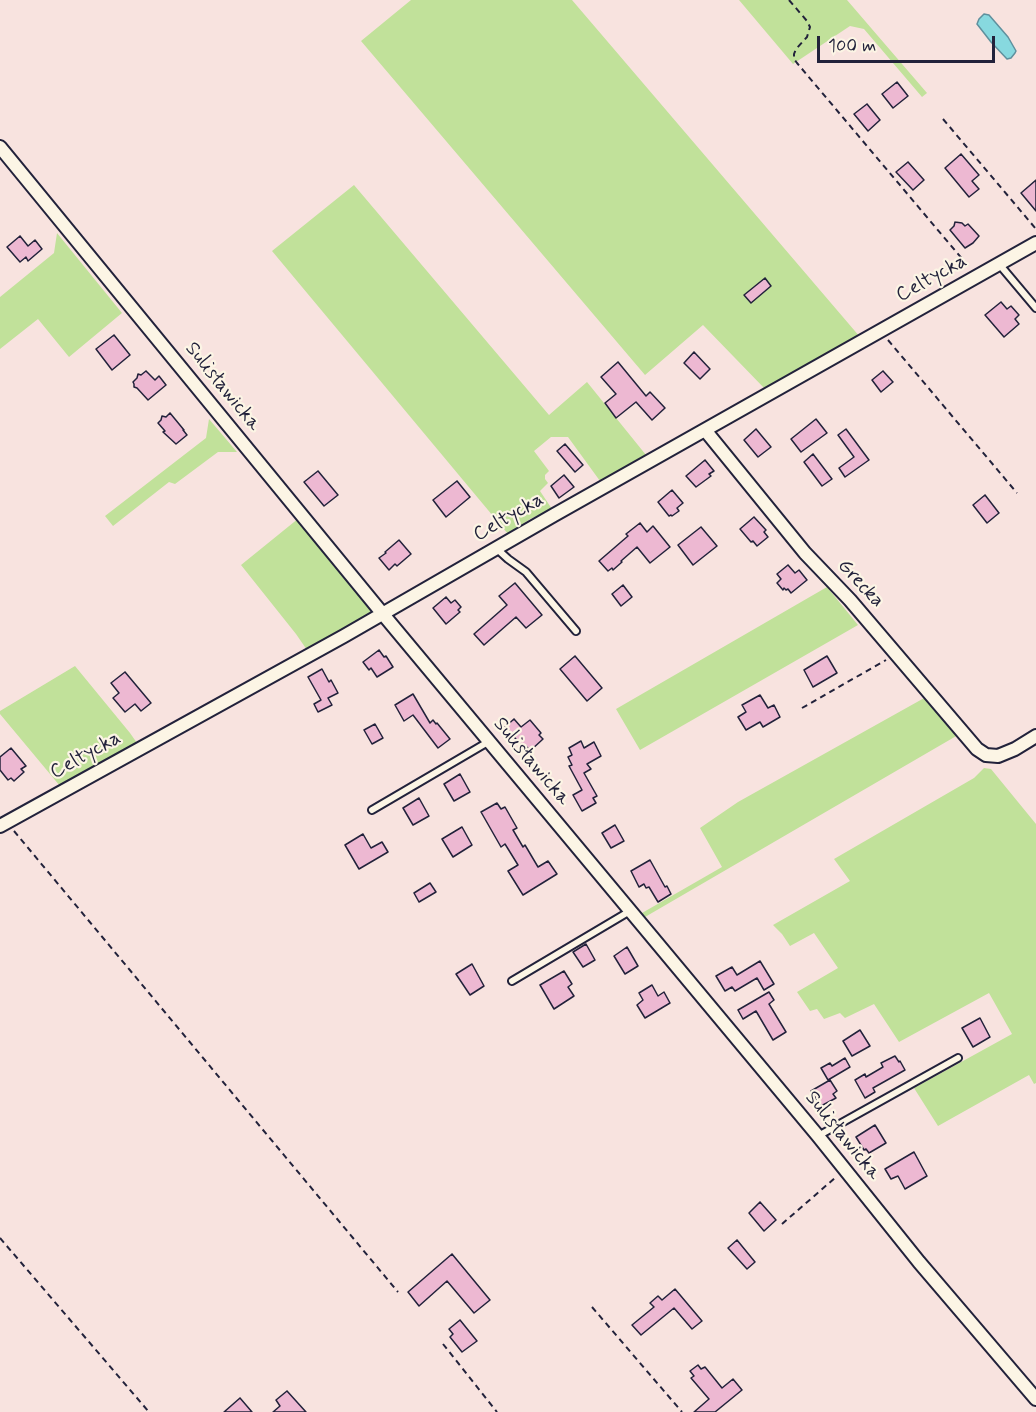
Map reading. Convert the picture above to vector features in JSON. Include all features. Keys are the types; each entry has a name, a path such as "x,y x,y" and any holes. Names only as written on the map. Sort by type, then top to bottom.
{"street":[{"name":"Sulisławicka","path":"0,147 488,742 818,1136 919,1262 1036,1399"},
{"name":"Celtycka","path":"3,824 323,648 1036,243"},
{"name":"Grecka","path":"705,430 801,547 850,600 981,753 992,757 1005,754 1036,736"}],"lane":[{"path":"999,264 1036,308"},
{"path":"496,548 526,572 576,631"},
{"path":"372,810 488,742"},
{"path":"512,981 631,911"},
{"path":"818,1136 958,1058"}],"path":[{"path":"789,0 810,27 807,37 794,54 797,63 976,277"},
{"path":"943,119 1036,229"},
{"path":"880,331 1017,493"},
{"path":"802,708 896,653"},
{"path":"3,824 398,1292"},
{"path":"782,1224 845,1169"},
{"path":"0,1238 149,1412"},
{"path":"592,1307 682,1412"},
{"path":"443,1344 497,1412"}],"green space":[{"path":"411,0 572,0 860,337 766,390 703,325 645,375 361,41"},
{"path":"739,0 847,0 927,93 922,97 864,29 850,26 793,64"},
{"path":"354,185 549,415 587,382 646,455 600,481 568,437 551,437 534,451 549,471 545,475 548,483 540,491 552,509 530,519 508,534 272,251"},
{"path":"57,233 122,313 69,357 38,319 0,349 0,297 54,253"},
{"path":"209,419 237,452 218,452 175,484 169,482 113,526 105,516 206,438"},
{"path":"299,518 368,605 371,612 307,650 241,565"},
{"path":"827,587 858,625 640,750 616,709"},
{"path":"75,666 137,743 60,786 0,714 0,711"},
{"path":"926,697 958,735 645,917 642,913 722,867 700,828 738,802"},
{"path":"984,768 991,769 1036,824 1036,1083 1034,1084 1029,1075 938,1126 914,1088 1012,1034 989,993 899,1042 874,1004 845,1018 840,1013 824,1019 817,1009 810,1011 797,992 838,968 814,933 790,946 773,925 850,881 834,859 974,778"}],"water":[{"path":"984,14 989,15 1008,37 1016,51 1011,58 1007,59 977,24"}],"building":[{"path":"897,82 908,96 893,108 882,94"},
{"path":"867,104 880,120 868,131 854,114"},
{"path":"961,154 979,175 972,181 979,189 969,197 945,168"},
{"path":"908,162 924,180 913,190 896,172"},
{"path":"1036,180 1036,211 1021,193"},
{"path":"955,222 965,226 968,224 979,236 965,248 950,230"},
{"path":"20,236 28,246 35,240 42,249 28,261 26,257 20,262 7,247"},
{"path":"765,278 771,286 751,303 744,295"},
{"path":"1001,302 1007,309 1011,306 1019,315 1015,319 1019,324 1004,337 985,315"},
{"path":"114,335 130,355 112,370 96,349"},
{"path":"694,352 710,369 700,379 684,363"},
{"path":"618,362 646,396 650,392 665,408 652,420 636,402 616,418 605,403 616,394 601,377"},
{"path":"146,371 155,380 159,376 166,385 148,400 134,387 133,382 138,374 141,375"},
{"path":"883,371 893,382 881,392 872,380"},
{"path":"170,413 187,435 176,444 163,432 165,431 158,423 162,416 166,417"},
{"path":"816,419 827,433 801,452 791,439"},
{"path":"756,429 771,447 758,457 744,440"},
{"path":"846,429 869,460 845,477 839,468 854,457 838,435"},
{"path":"565,444 583,465 575,472 557,451"},
{"path":"813,454 832,479 822,486 804,462"},
{"path":"705,460 714,471 696,487 686,476"},
{"path":"318,471 338,495 324,506 304,482"},
{"path":"564,475 574,487 559,498 551,486"},
{"path":"457,481 470,497 446,517 433,500"},
{"path":"672,490 683,503 677,508 679,511 669,516 658,502"},
{"path":"985,495 999,513 987,523 973,505"},
{"path":"754,517 766,530 764,532 768,537 757,546 740,529"},
{"path":"640,523 647,532 653,526 670,547 650,563 637,547 613,570 612,568 608,571 599,561"},
{"path":"701,527 717,546 693,565 678,545"},
{"path":"399,540 411,554 389,570 379,558"},
{"path":"788,565 795,573 799,570 807,580 791,593 788,589 783,590 777,583 781,579 777,574"},
{"path":"515,583 542,615 526,628 516,617 484,645 474,634 507,605 499,596"},
{"path":"623,585 632,597 621,606 612,594"},
{"path":"446,597 451,603 455,600 461,607 458,610 460,612 446,624 433,608"},
{"path":"379,650 393,667 377,677 363,662"},
{"path":"575,656 602,688 587,701 560,669"},
{"path":"827,656 837,673 813,687 804,670"},
{"path":"322,669 338,693 328,698 332,705 318,712 314,704 321,700 308,677"},
{"path":"125,672 151,703 141,711 135,704 125,712 113,698 119,693 111,683"},
{"path":"413,694 430,723 433,720 437,723 450,739 438,748 413,715 404,721 395,705"},
{"path":"760,695 768,708 774,705 780,717 763,727 760,722 746,730 738,717 746,712 742,705"},
{"path":"514,719 521,727 530,720 541,733 539,735 543,739 530,751 526,746 524,748 505,727"},
{"path":"375,724 383,738 372,744 364,730"},
{"path":"581,741 584,748 594,742 601,756 587,764 591,769 584,773 597,796 593,798 596,803 582,811 573,795 582,790 569,766 572,765 568,757 572,755 569,748"},
{"path":"11,748 26,766 21,769 24,772 14,781 11,778 8,780 0,770 0,757"},
{"path":"460,774 470,792 454,801 444,784"},
{"path":"419,798 429,816 413,825 403,808"},
{"path":"497,803 501,809 505,807 517,828 513,830 538,867 548,861 557,874 523,895 508,871 518,865 505,844 501,847 481,812"},
{"path":"615,825 624,841 611,848 602,833"},
{"path":"462,827 472,845 453,857 442,839"},
{"path":"363,834 371,848 382,842 388,852 359,869 345,845"},
{"path":"650,860 671,894 658,902 649,887 646,888 644,884 639,887 631,871"},
{"path":"430,883 436,892 419,902 414,893"},
{"path":"586,944 595,960 583,967 573,952"},
{"path":"627,947 638,966 625,974 614,956"},
{"path":"760,961 774,984 764,990 757,978 735,991 732,987 725,991 716,976 732,967 737,975"},
{"path":"472,964 484,986 470,995 456,974"},
{"path":"564,971 572,984 568,987 574,996 554,1009 540,985"},
{"path":"652,985 658,996 664,992 670,1003 645,1018 637,1005 643,1000 639,993"},
{"path":"769,992 774,1000 769,1004 786,1032 773,1040 756,1011 743,1019 738,1010"},
{"path":"980,1018 990,1037 973,1047 962,1028"},
{"path":"860,1030 870,1046 852,1056 843,1041"},
{"path":"895,1056 905,1070 873,1088 875,1092 865,1098 855,1080 865,1074 866,1077 883,1067 881,1063"},
{"path":"845,1058 850,1067 828,1080 821,1068 830,1063 832,1066"},
{"path":"830,1080 837,1091 833,1094 836,1098 821,1106 811,1091"},
{"path":"875,1125 886,1143 869,1153 866,1149 864,1150 856,1137"},
{"path":"914,1152 927,1176 905,1189 898,1176 891,1179 885,1169"},
{"path":"760,1202 776,1220 764,1231 749,1213"},
{"path":"737,1240 755,1262 747,1269 728,1248"},
{"path":"452,1254 490,1300 474,1313 447,1281 419,1306 408,1292"},
{"path":"675,1289 702,1321 692,1329 674,1308 641,1335 632,1325 654,1307 650,1303 658,1296 662,1300"},
{"path":"460,1320 477,1341 462,1352 450,1337 453,1334 449,1329"},
{"path":"698,1365 701,1369 705,1367 722,1388 733,1379 742,1390 715,1412 694,1412 709,1399 691,1378 694,1376 690,1371"},
{"path":"287,1391 306,1412 273,1412 280,1406 276,1400"},
{"path":"240,1398 252,1412 224,1412"}]}
